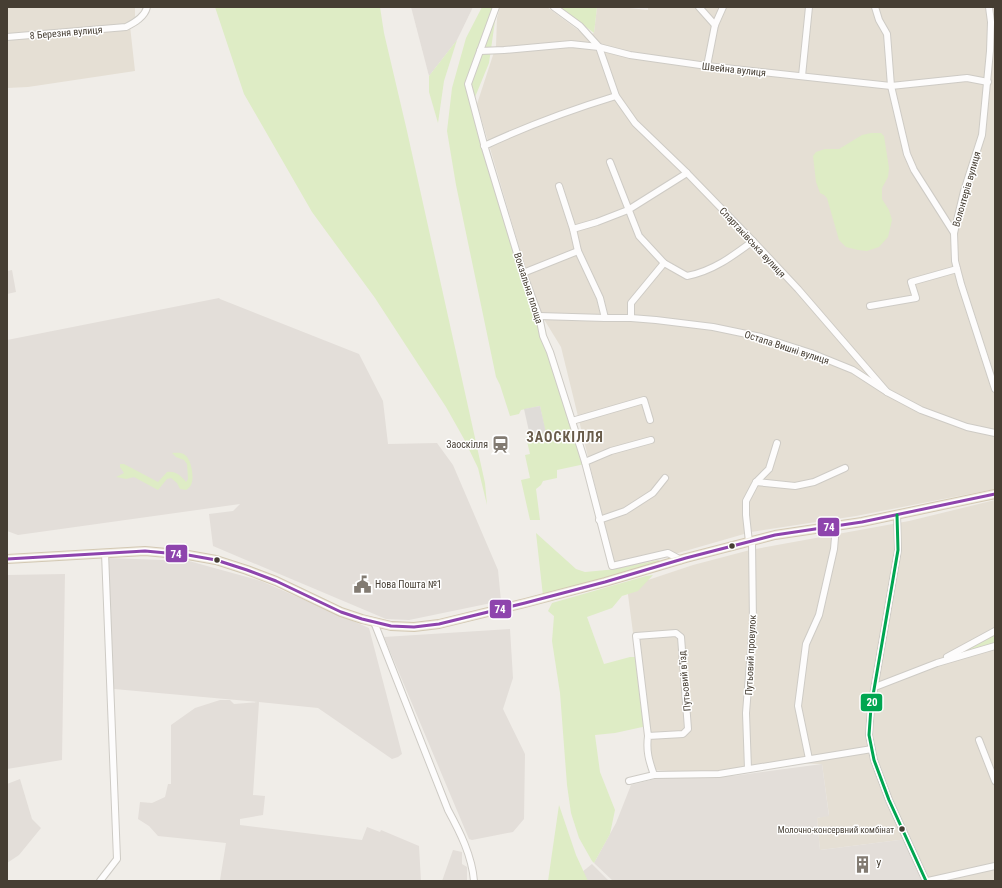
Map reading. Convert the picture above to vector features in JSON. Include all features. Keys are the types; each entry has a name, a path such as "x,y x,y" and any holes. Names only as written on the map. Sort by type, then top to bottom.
{"main road":[{"path":"7,558 145,551 188,555 216,560 276,581 341,612 362,619 391,626 414,626 439,624 481,614 605,582 775,535 897,515 995,494"}],"street":[{"name":"8 Березня вулиця","path":"7,37 126,27 137,21 147,10 147,7"},
{"name":"Вокзальна площа","path":"496,7 468,84 484,146 523,273 539,316 543,336 550,352 585,462 612,566 668,553 681,560"},
{"path":"554,7 580,26 599,47"},
{"path":"699,7 715,24"},
{"path":"708,66 715,24 723,7"},
{"path":"802,76 809,7"},
{"path":"874,7 887,34 891,86 907,154 914,170 954,233"},
{"name":"Волонтерів вулиця","path":"988,7 991,22 988,82 982,135 964,191 954,233 955,261 957,269 995,389"},
{"name":"Швейна вулиця","path":"480,51 571,44 599,47 630,55 708,66 891,86 967,78 988,82"},
{"name":"Спартаківська вулиця","path":"599,47 616,96 635,123 687,173 798,289 887,392"},
{"path":"484,146 521,129 572,109 616,96"},
{"path":"610,162 639,236 664,263 687,276 700,274 724,262 753,241"},
{"path":"573,229 598,222 628,210 687,173"},
{"path":"559,186 573,229 578,251 600,298 605,318"},
{"path":"523,273 578,251"},
{"path":"631,318 631,303 664,263"},
{"path":"870,306 916,298 911,282 957,269"},
{"name":"Остапа Вишні вулиця","path":"539,316 631,318 713,326 761,337 811,353 853,370 887,392 920,410 967,427 995,433"},
{"path":"572,421 644,400 650,420"},
{"path":"585,462 611,451 651,440"},
{"name":"Путьовий провулок","path":"748,769 746,713 753,624 750,542 746,501 756,482 769,469 776,444"},
{"path":"756,482 795,486 814,482 845,468"},
{"path":"599,520 625,511 653,493 665,478"},
{"path":"897,515 898,550 871,708 869,735 874,760 889,800 927,881 995,866"},
{"path":"809,758 798,706 806,644 819,615 834,549 836,526"},
{"path":"100,881 117,858 104,553"},
{"path":"374,622 448,810 458,827 470,859 474,881"},
{"path":"937,663 995,631"},
{"name":"Путьовий в'їзд","path":"676,633 681,637 688,729 683,734 648,736 636,636 676,633"},
{"path":"875,687 937,663 995,646"},
{"path":"648,736 646,747 654,774"},
{"path":"979,740 995,781"},
{"path":"629,781 654,774 719,774 809,758 872,749"}],"shaded area":[{"path":"7,7 135,7 135,24 130,26 135,71 28,87 7,88"},
{"path":"411,7 473,7 457,40 429,76"},
{"path":"500,7 547,7 586,36 594,33 597,7 620,7 648,10 648,7 995,7 995,489 856,516 751,532 616,571 561,347 537,308 477,104 496,46 497,18"},
{"path":"12,270 16,292 7,294 7,271"},
{"path":"219,298 359,354 383,401 388,444 437,443 453,465 498,570 501,601 409,620 386,619 213,546 209,514 233,511 240,504 18,535 7,531 7,340"},
{"path":"540,406 546,433 530,436 524,409"},
{"path":"995,500 995,881 929,881 913,844 907,839 820,850 817,818 829,815 822,764 781,763 719,774 651,770 627,587 693,565 750,550 909,521"},
{"path":"108,558 189,561 261,581 369,628 402,754 392,759 318,708 259,702 253,795 265,796 263,815 240,819 240,825 362,840 367,827 380,832 381,830 419,846 421,881 219,881 226,843 158,836 149,826 138,819 140,802 152,803 165,797 168,784 171,784 171,725 195,708 220,700 230,700 234,704 258,702 114,689"},
{"path":"65,574 62,760 7,769 7,575"},
{"path":"510,629 513,678 503,709 525,754 524,819 513,832 472,840 469,839 384,637"},
{"path":"822,764 829,816 817,818 820,850 907,839 923,881 613,881 594,863 616,823 631,785 659,778 733,776"},
{"path":"20,779 32,819 41,828 19,855 7,863 7,784"},
{"path":"453,850 462,852 462,864 467,867 467,881 442,881"},
{"path":"592,864 609,881 571,881"}],"green space":[{"path":"215,7 380,7 384,33 485,483 487,505 478,468 446,407 375,298 312,212 244,94"},
{"path":"482,7 499,7 495,21 489,63 473,102 585,464 557,470 557,478 543,481 536,489 540,520 530,520 521,480 530,478 525,455 530,454 526,437 545,431 540,406 521,410 519,414 510,416 496,377 456,185 447,131 452,88 466,38"},
{"path":"560,7 597,7 594,33"},
{"path":"457,40 444,81 438,123 429,92 429,76"},
{"path":"881,133 884,136 889,168 888,177 882,188 882,199 889,210 892,220 888,237 879,247 867,251 846,247 839,240 827,198 820,193 816,182 813,156 816,152 825,149 839,149 862,135"},
{"path":"172,453 183,454 187,457 190,464 193,479 189,488 186,490 180,489 177,483 171,478 167,479 158,490 134,477 126,479 116,477 124,473 120,467 120,464 124,464 158,482 167,472 173,472 178,474 186,482 188,479 187,464 184,460 176,457"},
{"path":"536,533 576,569 585,572 617,569 658,560 662,562 543,596"},
{"path":"653,575 638,591 622,596 612,608 587,617 604,664 630,657 636,657 647,726 615,733 595,735 600,772 615,810 610,834 594,863 579,838 571,813 567,785 560,693 552,641 554,616 548,611 552,603"},
{"path":"995,631 995,646 937,663"},
{"path":"559,805 576,855 588,881 548,881"}],"transit line":[{"name":"74","path":"7,559 145,551 188,555 216,560 247,570 276,581 341,612 362,619 391,626 414,627 439,624 525,603 775,535 862,522 995,494"},
{"name":"20","path":"897,515 898,550 871,707 869,735 874,760 889,800 926,881"}],"place":[{"name":"Заоскiлля","path":"501,444"},
{"name":"Нова Пошта №1","path":"362,584"},
{"name":"Молочно-консервний комбінат","path":"902,829"},
{"name":"У","path":"863,864"}],"district":[{"name":"ЗАОСКIЛЛЯ","path":"565,437"}]}
